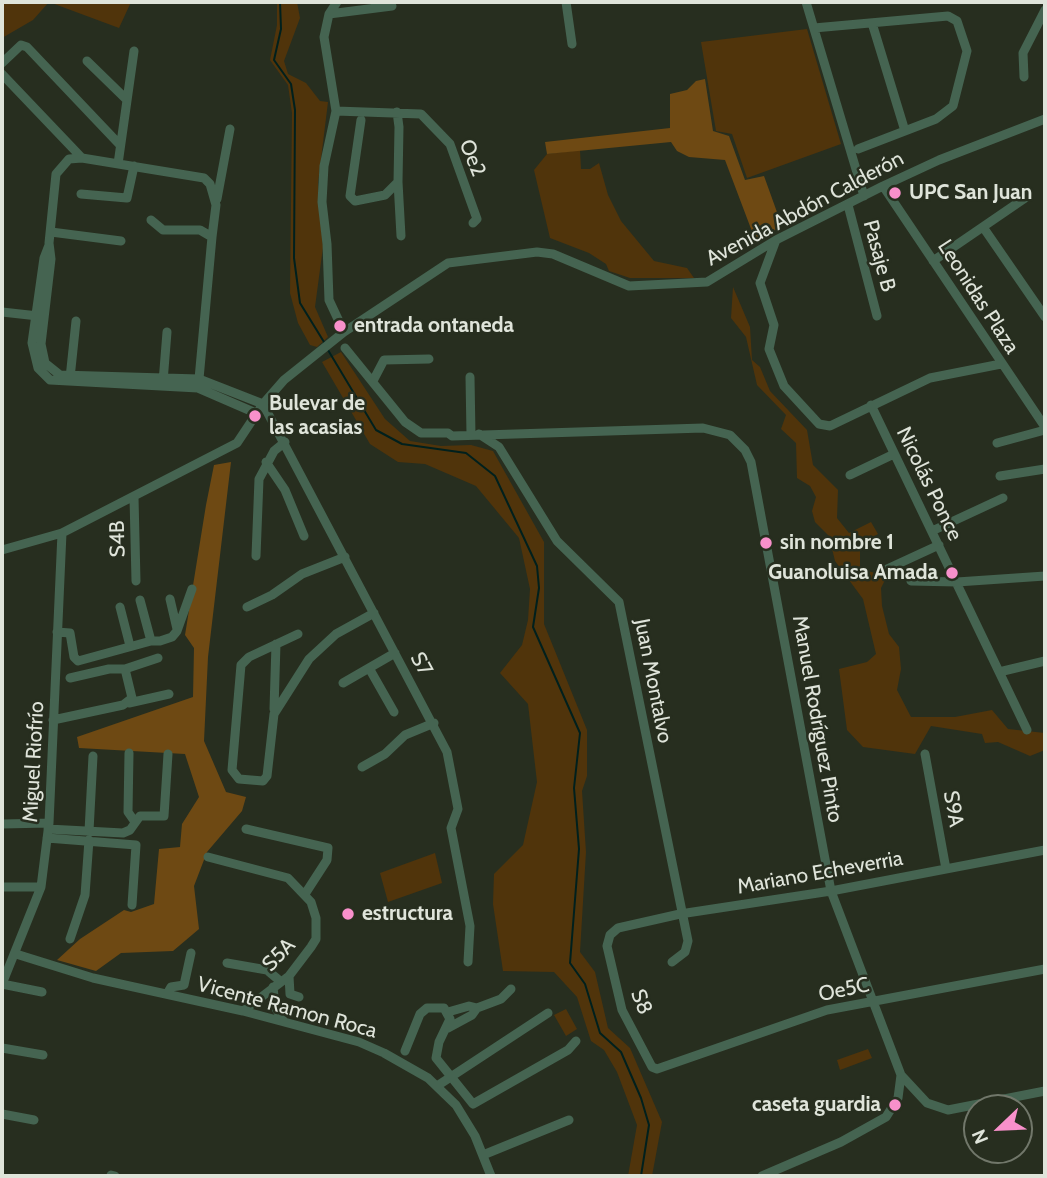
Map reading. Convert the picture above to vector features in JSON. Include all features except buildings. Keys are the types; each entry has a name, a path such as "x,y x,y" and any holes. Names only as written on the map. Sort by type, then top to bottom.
{"street":[{"path":"337,2 329,14 324,37 336,111 324,166 322,202 329,300 338,337 411,428 421,433 448,433 452,436"},
{"path":"566,2 572,44"},
{"path":"806,2 864,196"},
{"path":"329,14 392,6"},
{"path":"1024,77 1023,53 1045,10"},
{"path":"814,28 948,16 957,21 967,51 953,107 936,119 858,149"},
{"path":"872,23 905,131"},
{"path":"2,63 21,45 27,47 120,145"},
{"path":"118,164 134,51"},
{"path":"87,61 127,100"},
{"path":"2,74 82,158"},
{"name":"Oe2","path":"336,111 421,114 450,144 477,219 473,223"},
{"path":"400,113 398,182 401,236"},
{"path":"361,120 351,200 393,195 399,201"},
{"name":"Avenida Abdón Calderón","path":"2,550 62,533 237,443 263,404 284,380 338,337 436,270 461,260 544,252 629,286 699,284 776,240 883,186 939,160 1044,122"},
{"path":"199,383 212,237 230,129"},
{"path":"216,205 212,189 204,178 82,158 69,159 56,174 50,243 44,258 40,317 41,356 54,372 70,379 199,383 263,404"},
{"path":"81,194 127,198 134,166"},
{"path":"385,195 398,182"},
{"name":"Leonidas Plaza","path":"883,186 1045,428"},
{"path":"933,261 1028,196"},
{"name":"Pasaje B","path":"848,205 877,316"},
{"path":"151,220 163,230 200,230 212,237"},
{"path":"983,227 1045,317"},
{"path":"51,232 121,241"},
{"path":"776,240 760,286 774,325 769,349 785,386 824,426 930,377 1001,364"},
{"path":"2,313 40,317"},
{"path":"70,379 76,321"},
{"path":"162,382 167,332"},
{"path":"345,348 350,360 408,432 426,439 448,439 452,436 475,434 470,377"},
{"path":"373,381 384,360 429,359"},
{"path":"199,383 258,414"},
{"name":"S7","path":"263,404 447,752 458,809 451,828 470,926 468,962"},
{"name":"Nicolás Ponce","path":"871,405 1027,730"},
{"name":"Manuel Rodríguez Pinto","path":"475,434 712,428 730,435 745,450 751,462 831,891 901,1075"},
{"path":"997,443 1045,428"},
{"name":"Juan Montalvo","path":"475,434 499,447 557,541 620,602 688,947 672,962"},
{"path":"256,556 259,528 256,495 258,479 266,462 285,442"},
{"path":"850,475 894,454"},
{"path":"266,462 285,490 304,536"},
{"path":"1000,476 1045,469"},
{"name":"S4B","path":"134,497 136,581"},
{"path":"932,531 1003,498"},
{"name":"Miguel Riofrío","path":"2,984 41,887 48,830 62,533"},
{"path":"887,569 939,545"},
{"path":"247,607 272,595 302,574 345,557"},
{"path":"911,581 957,582 1045,576"},
{"path":"57,632 70,633 74,657 78,661 151,640 172,637 177,631 192,589"},
{"path":"170,599 177,631"},
{"path":"140,600 151,640"},
{"path":"120,607 130,646"},
{"path":"274,714 310,659 327,642 374,613"},
{"path":"276,644 277,680 267,776 263,781 239,779 232,771 241,665 249,657 276,644 298,634"},
{"path":"343,683 395,653"},
{"path":"70,678 109,669 125,669 158,658"},
{"path":"999,672 1045,661"},
{"path":"369,668 394,712"},
{"path":"125,669 132,690 129,703"},
{"path":"277,680 284,686 291,685"},
{"path":"53,720 169,694"},
{"path":"362,767 385,754 405,735 433,723"},
{"path":"130,753 128,812 135,822"},
{"path":"89,835 123,833 130,830 140,816 164,816 167,754"},
{"name":"S9A","path":"925,754 946,869"},
{"path":"70,939 85,895 93,756"},
{"path":"2,824 89,835 136,845 132,905"},
{"path":"208,857 288,878 305,894 327,860 328,848 246,829"},
{"name":"Mariano Echeverria","path":"608,941 618,928 680,914 831,891 1045,850"},
{"path":"2,887 41,887"},
{"name":"S5A","path":"243,1012 289,975 316,939 316,918 305,894"},
{"name":"S8","path":"608,941 608,954 622,1010 652,1067 657,1069"},
{"path":"167,994 171,987 184,985 191,953"},
{"name":"Vicente Ramon Roca","path":"16,954 93,978 285,1022 359,1042 407,1065 437,1086 463,1116 491,1176"},
{"path":"228,962 267,970 276,984 275,1007 285,1022"},
{"name":"Oe5C","path":"657,1069 806,1016 871,1001 1045,969"},
{"path":"289,975 290,994 299,997"},
{"path":"2,984 42,992"},
{"path":"511,989 501,999 477,1009 472,1015 448,1028 439,1042 436,1058 474,1104 568,1050 576,1041"},
{"path":"405,1051 419,1014 436,1006 448,1012 468,1006 477,1009"},
{"path":"448,1012 448,1028"},
{"path":"437,1086 548,1013"},
{"path":"2,1048 43,1055"},
{"path":"901,1075 915,1093 938,1109 963,1107"},
{"path":"763,1176 841,1142 886,1117 898,1098 901,1075"},
{"path":"2,1114 34,1119"},
{"path":"483,1156 569,1120"}],"shaded area":[{"path":"2,2 49,2 33,20 2,38"},
{"path":"49,2 131,2 119,28"},
{"path":"277,2 297,2 300,18 284,61 288,74 306,83 320,101 328,102 318,183 323,247 315,307 328,337 317,347 310,345 298,323 290,293 292,113 288,85 270,60 277,25"},
{"path":"807,29 841,144 747,178 732,134 716,131 701,42"},
{"path":"705,79 713,131 729,136 745,180 764,176 782,226 756,242 725,160 689,157 677,151 671,142 547,154 545,142 670,128 670,94 687,90 696,81"},
{"path":"580,150 581,169 590,169 599,163 608,195 621,221 654,261 687,268 694,278 630,278 609,271 606,264 589,253 550,238 534,170 547,154"},
{"path":"733,287 750,327 752,360 760,367 770,391 807,430 813,465 838,490 837,518 849,533 871,522 878,534 860,545 860,569 887,576 881,588 882,606 889,634 899,647 901,669 897,690 911,717 955,717 992,710 1008,729 1045,733 1045,750 1030,756 998,742 985,743 982,734 931,726 915,754 863,747 847,730 839,669 867,662 876,654 863,599 835,561 829,536 815,522 812,511 816,497 810,486 797,478 796,443 781,429 786,415 757,385 746,337 731,318"},
{"path":"341,352 385,419 410,441 441,446 471,445 493,451 544,542 544,624 587,730 587,776 582,791 586,852 580,952 595,972 608,1028 630,1048 662,1122 652,1176 628,1176 637,1125 617,1072 604,1050 591,1041 577,997 554,972 503,971 493,904 494,874 523,845 537,782 528,704 500,673 522,645 528,620 530,589 519,538 476,486 425,464 398,462 370,444 322,362"},
{"path":"231,462 208,657 204,741 226,792 246,797 242,811 207,852 194,886 199,929 173,951 121,953 96,971 57,960 80,939 124,910 131,912 154,904 159,849 180,847 182,824 199,797 185,754 79,748 77,737 193,697 194,648 185,635 206,505 214,465"},
{"path":"435,853 442,883 388,902 380,873"},
{"path":"566,1009 577,1029 566,1036 554,1015"},
{"path":"868,1049 872,1058 840,1070 837,1060"}],"waterway":[{"path":"280,2 281,29 274,60 291,84 295,110 294,258 300,303 324,342"},
{"path":"328,350 376,430 402,444 466,453 495,476 537,566 539,588 533,627 580,733 574,788 579,849 570,963 585,984 600,1033 621,1052 641,1098 649,1125 641,1176"}],"place":[{"name":"UPC San Juan","path":"895,193"},
{"name":"entrada ontaneda","path":"340,326"},
{"name":"Bulevar de las acasias","path":"255,416"},
{"name":"sin nombre 1","path":"766,543"},
{"name":"Guanoluisa Amada","path":"952,573"},
{"name":"estructura","path":"348,914"},
{"name":"caseta guardia","path":"895,1105"}]}
